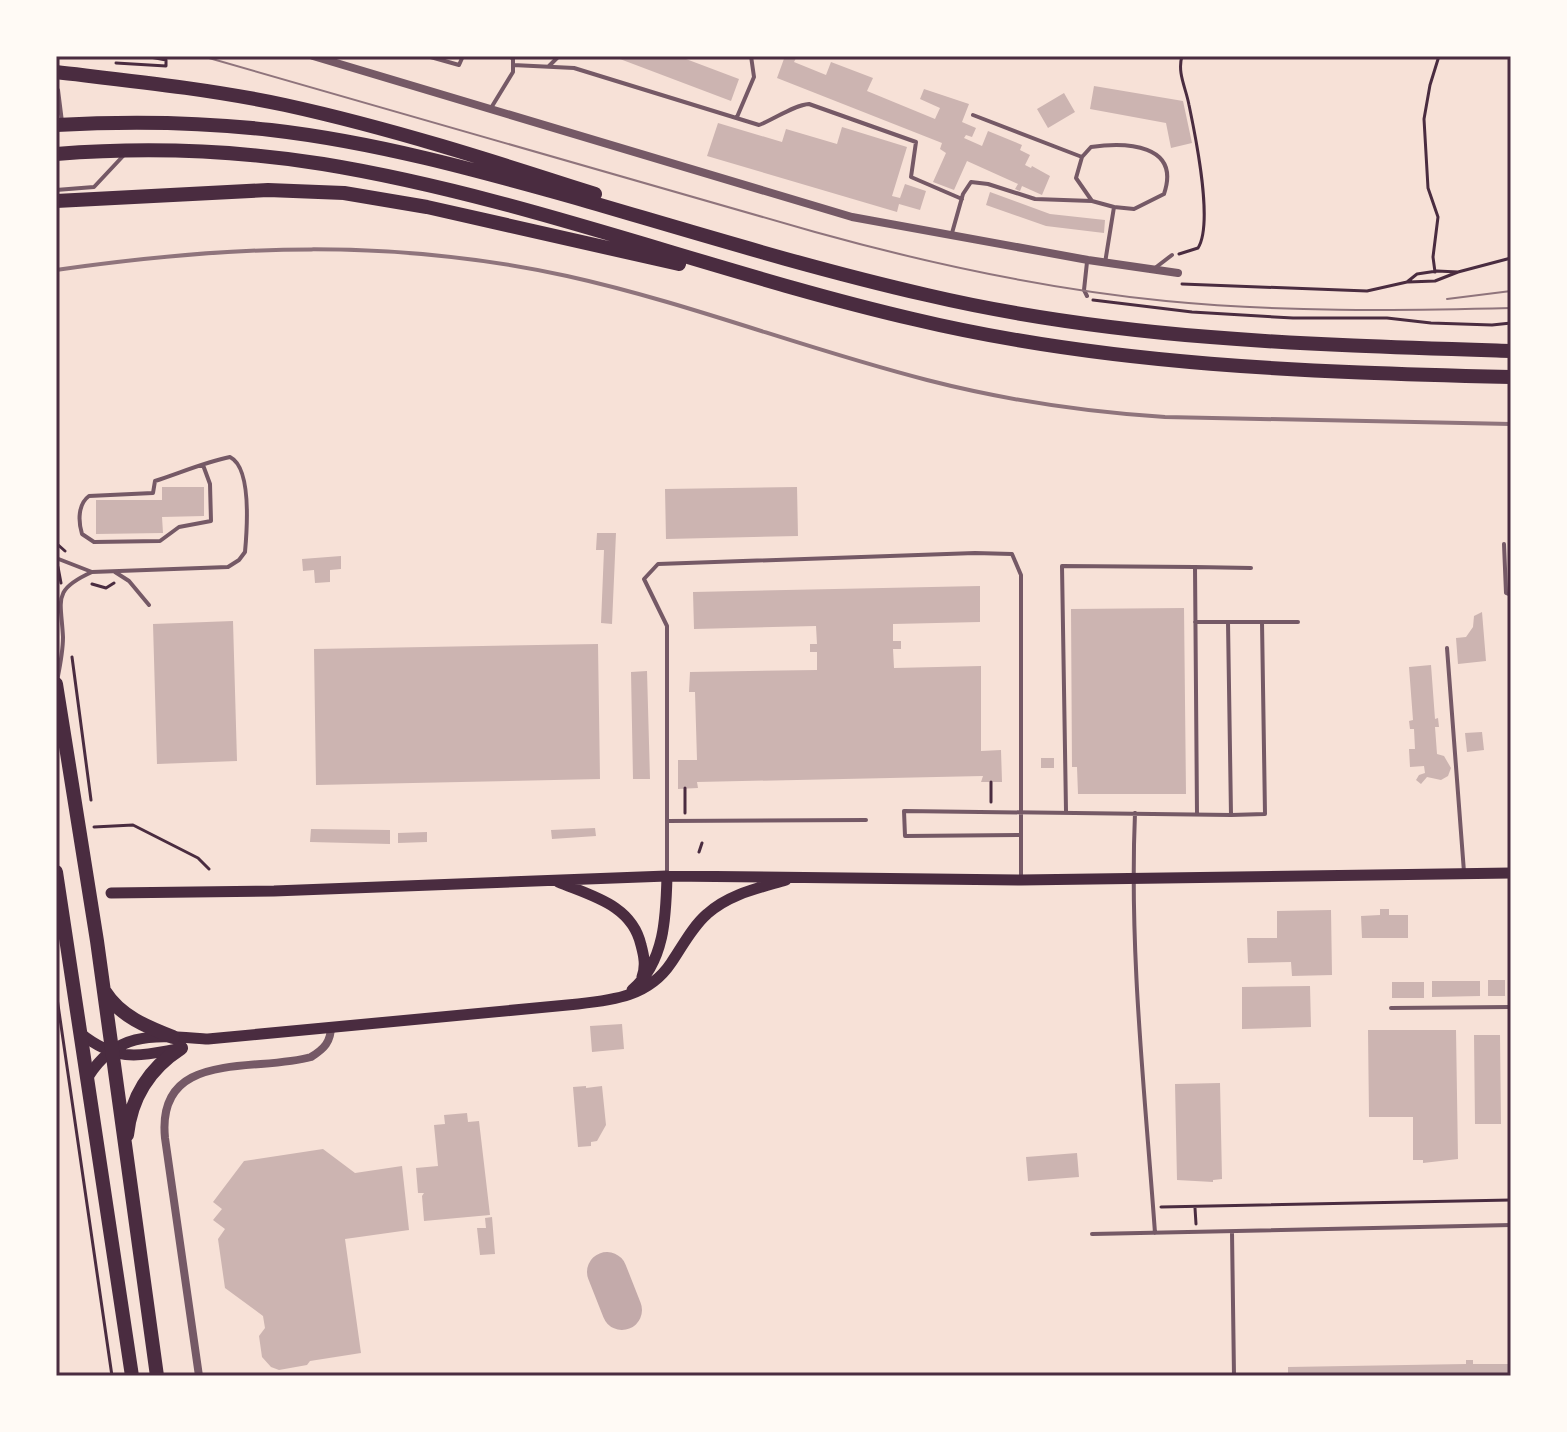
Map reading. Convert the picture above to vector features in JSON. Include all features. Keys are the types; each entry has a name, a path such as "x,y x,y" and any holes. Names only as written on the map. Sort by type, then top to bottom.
{"highway":[{"path":"56,72 261,101 326,115 497,162 626,205 669,225"},
{"path":"59,125 207,125 325,138 427,158 926,295 1043,319 1189,336 1369,347 1511,351"},
{"path":"56,154 129,150 202,152 279,158 408,181 910,319 1038,346 1265,369 1511,377"},
{"path":"56,201 268,190 344,193 427,207 644,258 754,277"},
{"path":"56,685 97,941 157,1376"},
{"path":"56,872 132,1376"},
{"path":"103,988 112,1001 134,1019 177,1042 137,1096 128,1127 125,1155"}],"main road":[{"path":"111,893 274,891 667,876 1021,880 1511,873"},
{"path":"602,1001 624,994 649,972 659,949 666,913 667,876"},
{"path":"80,1033 95,1044 130,1057 177,1042 627,997 658,979 702,919 716,906 741,894 798,876"},
{"path":"553,881 604,901 631,920 644,958 645,969 640,983"},
{"path":"88,1077 101,1058 111,1050"}],"street":[{"path":"313,56 852,217 1105,263 1178,273"},
{"path":"199,1376 165,1138 164,1116 167,1107 173,1093 199,1073 311,1057 328,1042 331,1026"}],"lane":[{"path":"427,56 459,65 463,56"},
{"path":"491,108 513,72 510,56"},
{"path":"549,66 559,56"},
{"path":"737,117 754,77 751,56"},
{"path":"513,65 593,72 759,125 786,114 797,105 809,104 916,142 911,177 962,199"},
{"path":"58,90 59,125"},
{"path":"973,115 1082,157"},
{"path":"951,235 962,199 971,182 988,184 1035,199 1092,201 1134,209 1164,194 1169,179 1166,162 1153,152 1108,144 1091,147 1082,157 1076,178 1092,201"},
{"path":"56,190 94,187 129,150"},
{"path":"1105,263 1114,207"},
{"path":"1153,270 1172,255"},
{"path":"1087,296 1084,285 1088,260"},
{"path":"56,685 62,648 60,596 74,580 92,572 228,567 245,552 242,469 235,458 230,457 203,465 155,481 153,493 89,496 80,509 82,534 94,542 160,541 179,527 211,521 210,484 203,465"},
{"path":"1504,544 1506,593 1511,595"},
{"path":"667,876 667,626 644,579 658,564 975,553 1012,554 1021,575 1021,880"},
{"path":"56,558 92,572"},
{"path":"1066,812 1062,566 1251,568"},
{"path":"1195,567 1197,814"},
{"path":"113,571 124,577 149,605"},
{"path":"1195,622 1298,622"},
{"path":"1228,622 1231,815"},
{"path":"1020,835 905,836 904,811 1265,814 1262,622"},
{"path":"1447,648 1464,874"},
{"path":"1135,813 1132,878 1134,934 1155,1233"},
{"path":"667,821 866,820"},
{"path":"1391,1008 1511,1007"},
{"path":"1092,1234 1511,1225"},
{"path":"1232,1232 1234,1376"}],"path":[{"path":"112,63 166,66 166,60 145,56"},
{"path":"1172,255 1193,251 1203,237 1201,170 1187,93 1180,75 1182,56"},
{"path":"1435,272 1433,257 1438,217 1428,188 1424,119 1439,56"},
{"path":"1178,273 1180,282 1191,286 1367,291 1407,282 1435,281 1511,258"},
{"path":"1407,282 1417,274 1458,272"},
{"path":"1087,296 1103,303 1192,312 1293,318 1399,318 1431,323 1511,323"},
{"path":"89,584 106,588 124,577"},
{"path":"71,655 92,812"},
{"path":"991,782 991,801"},
{"path":"685,788 685,813"},
{"path":"94,827 133,825 198,858 209,869"},
{"path":"699,852 702,843"},
{"path":"56,991 112,1376"},
{"path":"1161,1207 1511,1200"},
{"path":"1195,1208 1196,1225"}],"building":[{"path":"612,56 678,56 739,79 731,101"},
{"path":"785,56 797,56 794,62 826,75 831,62 873,78 867,91 935,119 940,108 920,99 924,89 969,104 962,122 976,128 972,137 966,135 964,138 982,146 988,131 1022,145 1020,150 1030,155 1025,165 1050,176 1042,195 1022,186 1020,191 1015,189 1018,184 967,161 954,190 933,182 946,153 940,149 942,143 777,78"},
{"path":"1094,86 1183,101 1192,143 1171,148 1166,123 1090,109"},
{"path":"1064,93 1075,112 1048,128 1037,109"},
{"path":"718,123 782,142 786,129 837,144 842,127 907,147 892,196 900,198 905,184 926,191 920,210 899,204 897,212 707,156"},
{"path":"990,192 1050,214 1105,220 1104,233 1046,226 986,205"},
{"path":"162,487 204,487 204,516 162,517 163,533 96,534 96,500 162,500"},
{"path":"797,487 798,536 666,539 665,489"},
{"path":"597,533 616,533 612,624 601,623 604,550 596,550"},
{"path":"341,556 341,569 330,570 330,582 315,583 314,570 303,571 302,559"},
{"path":"980,586 980,622 893,624 893,641 901,641 901,649 893,649 894,668 981,666 981,751 1001,750 1002,782 981,782 983,776 697,782 698,788 678,789 678,760 697,760 695,692 689,692 690,672 817,670 817,652 810,652 810,644 817,644 816,626 694,629 693,592"},
{"path":"1184,608 1186,794 1078,794 1077,767 1072,767 1071,609"},
{"path":"1482,612 1486,661 1458,664 1456,638 1466,637 1473,627 1474,616"},
{"path":"233,621 237,761 157,764 153,624"},
{"path":"598,644 600,779 316,785 314,649"},
{"path":"1431,665 1435,719 1438,718 1439,727 1435,727 1437,754 1444,756 1451,768 1448,776 1441,780 1427,777 1421,784 1416,780 1425,773 1424,766 1410,767 1409,749 1415,749 1414,729 1410,729 1409,721 1413,720 1409,667"},
{"path":"647,671 650,779 633,779 631,672"},
{"path":"1482,732 1484,750 1467,752 1465,733"},
{"path":"1041,758 1054,758 1054,768 1041,768"},
{"path":"595,828 596,836 552,839 551,830"},
{"path":"311,829 390,830 390,844 310,842"},
{"path":"427,832 427,842 398,843 398,833"},
{"path":"1380,909 1389,909 1389,915 1408,915 1408,938 1362,938 1361,916 1380,915"},
{"path":"1331,910 1332,975 1292,976 1291,962 1248,963 1247,938 1277,938 1277,911"},
{"path":"1488,980 1505,980 1505,996 1488,996"},
{"path":"1432,981 1480,981 1480,996 1432,997"},
{"path":"1392,982 1424,982 1424,998 1392,998"},
{"path":"1310,986 1311,1027 1242,1029 1242,987"},
{"path":"622,1024 624,1049 592,1052 590,1026"},
{"path":"1368,1030 1456,1030 1458,1159 1423,1163 1423,1160 1413,1160 1413,1117 1369,1117"},
{"path":"1474,1035 1500,1035 1501,1124 1475,1124"},
{"path":"1220,1083 1222,1179 1213,1182 1177,1180 1175,1084"},
{"path":"602,1086 606,1125 591,1146 578,1147 573,1087"},
{"path":"467,1113 468,1122 479,1121 490,1215 424,1221 424,1193 418,1193 416,1168 438,1166 434,1125 445,1124 444,1115"},
{"path":"323,1149 355,1173 402,1166 409,1230 345,1239 361,1353 310,1361 307,1365 279,1370 271,1367 262,1357 259,1336 265,1328 263,1316 225,1288 218,1239 225,1229 213,1220 222,1209 213,1202 244,1161"},
{"path":"1077,1153 1079,1177 1028,1181 1026,1157"},
{"path":"492,1217 495,1254 480,1255 477,1228 486,1228 485,1218"},
{"path":"1466,1360 1473,1360 1473,1364 1511,1364 1511,1376 1288,1376 1288,1367 1466,1364"}],"taxiway":[{"path":"607,1272 622,1310"}],"tram line":[{"path":"202,56 815,232 989,274 1077,290 1209,305 1338,310 1511,308"},
{"path":"1447,299 1511,291"}],"railway":[{"path":"56,270 248,251 312,249 438,256 567,276 882,368 986,394 1045,404 1165,417 1511,424"}]}
